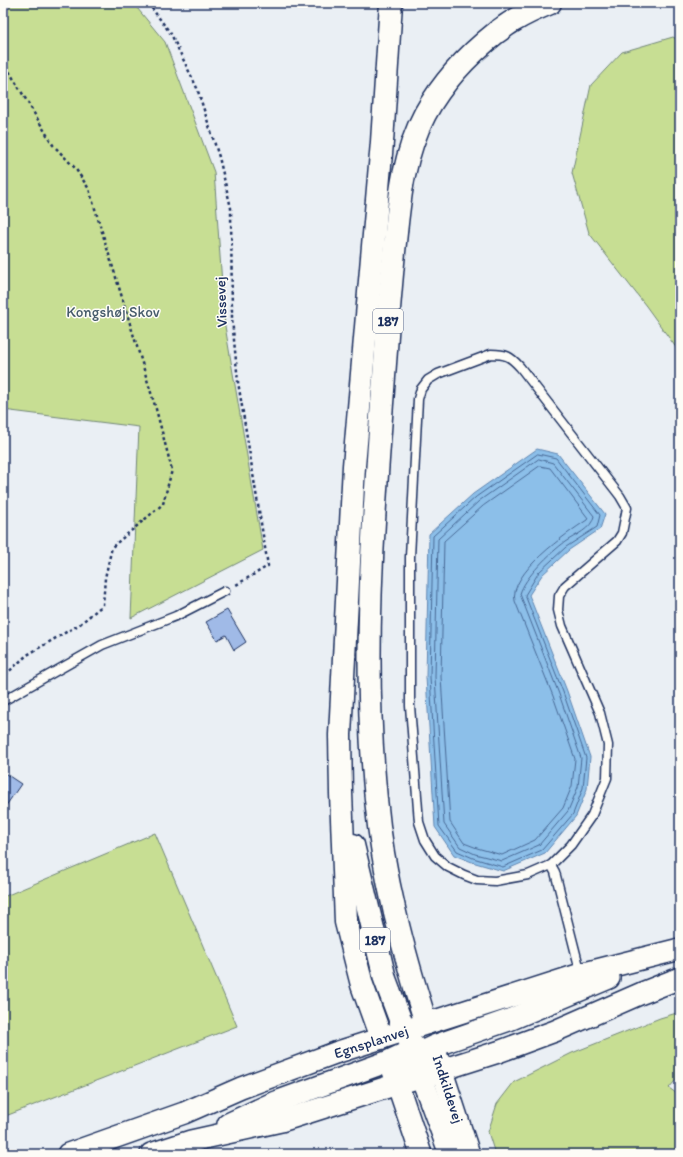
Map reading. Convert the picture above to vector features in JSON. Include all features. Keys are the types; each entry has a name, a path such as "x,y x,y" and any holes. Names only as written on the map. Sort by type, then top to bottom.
{"highway":[{"name":"187","path":"391,3 382,142 354,474 340,735 340,793 385,979 412,1054"},
{"name":"187","path":"426,1024 409,971 394,910 383,855 376,800 369,704 370,609 377,469 387,329 400,192 408,152 425,114 448,78 478,47 513,21 550,3"},
{"path":"340,793 346,922 362,985 381,1038"},
{"path":"412,1054 433,1067 442,1070"}],"main road":[{"name":"Egnsplanvej","path":"151,1154 191,1141 281,1121 397,1084 426,1024 581,974 672,952"},
{"path":"191,1141 273,1103 509,1020 672,952"},
{"path":"442,1070 498,1052 555,1031 680,978"},
{"name":"Egnsplanvej","path":"68,1154 184,1114 242,1088 335,1053 381,1038 412,1054"},
{"path":"412,1054 450,1154"},
{"name":"Indkildevej","path":"442,1070 469,1154"},
{"path":"397,1084 421,1154"}],"lane":[{"path":"491,354 506,355 513,359 620,496 627,508 622,533 617,540 576,575 565,586 560,596 558,610 562,626 600,713 608,745 608,752 607,778 592,815 571,845 551,865 528,875 495,881 477,880 448,867 435,856 425,840 419,822 410,706 410,557 418,399 421,390 428,380 438,374 491,354"},
{"path":"3,701 102,645 176,616 225,591"},
{"path":"551,865 555,872 581,974"}],"path":[{"name":"Vissevej","path":"148,3 171,34 197,88 219,157 231,208 232,319 237,368 268,566 225,591"},
{"path":"3,61 53,144 75,168 89,189 156,409 172,470 163,504 112,547 105,578 103,605 80,624 27,655 3,677"}],"green space":[{"name":"Kongshøj Skov","path":"3,3 133,3 165,42 214,172 225,326 263,550 131,618 139,427 3,410"},
{"path":"673,37 680,41 680,353 646,306 589,233 572,173 591,85 622,52"},
{"path":"155,833 237,1026 3,1117 3,897"},
{"path":"680,1012 680,1075 669,1088 680,1096 680,1154 495,1154 488,1132 497,1104 514,1082 572,1053 660,1018"}],"water":[{"path":"537,449 558,454 605,514 600,529 569,550 542,575 529,595 567,691 590,757 587,789 576,816 545,853 503,871 454,855 435,827 426,677 429,534 473,494"}],"building":[{"path":"227,610 246,642 234,650 226,635 217,640 206,622"},
{"path":"3,772 21,784 3,810"}]}
